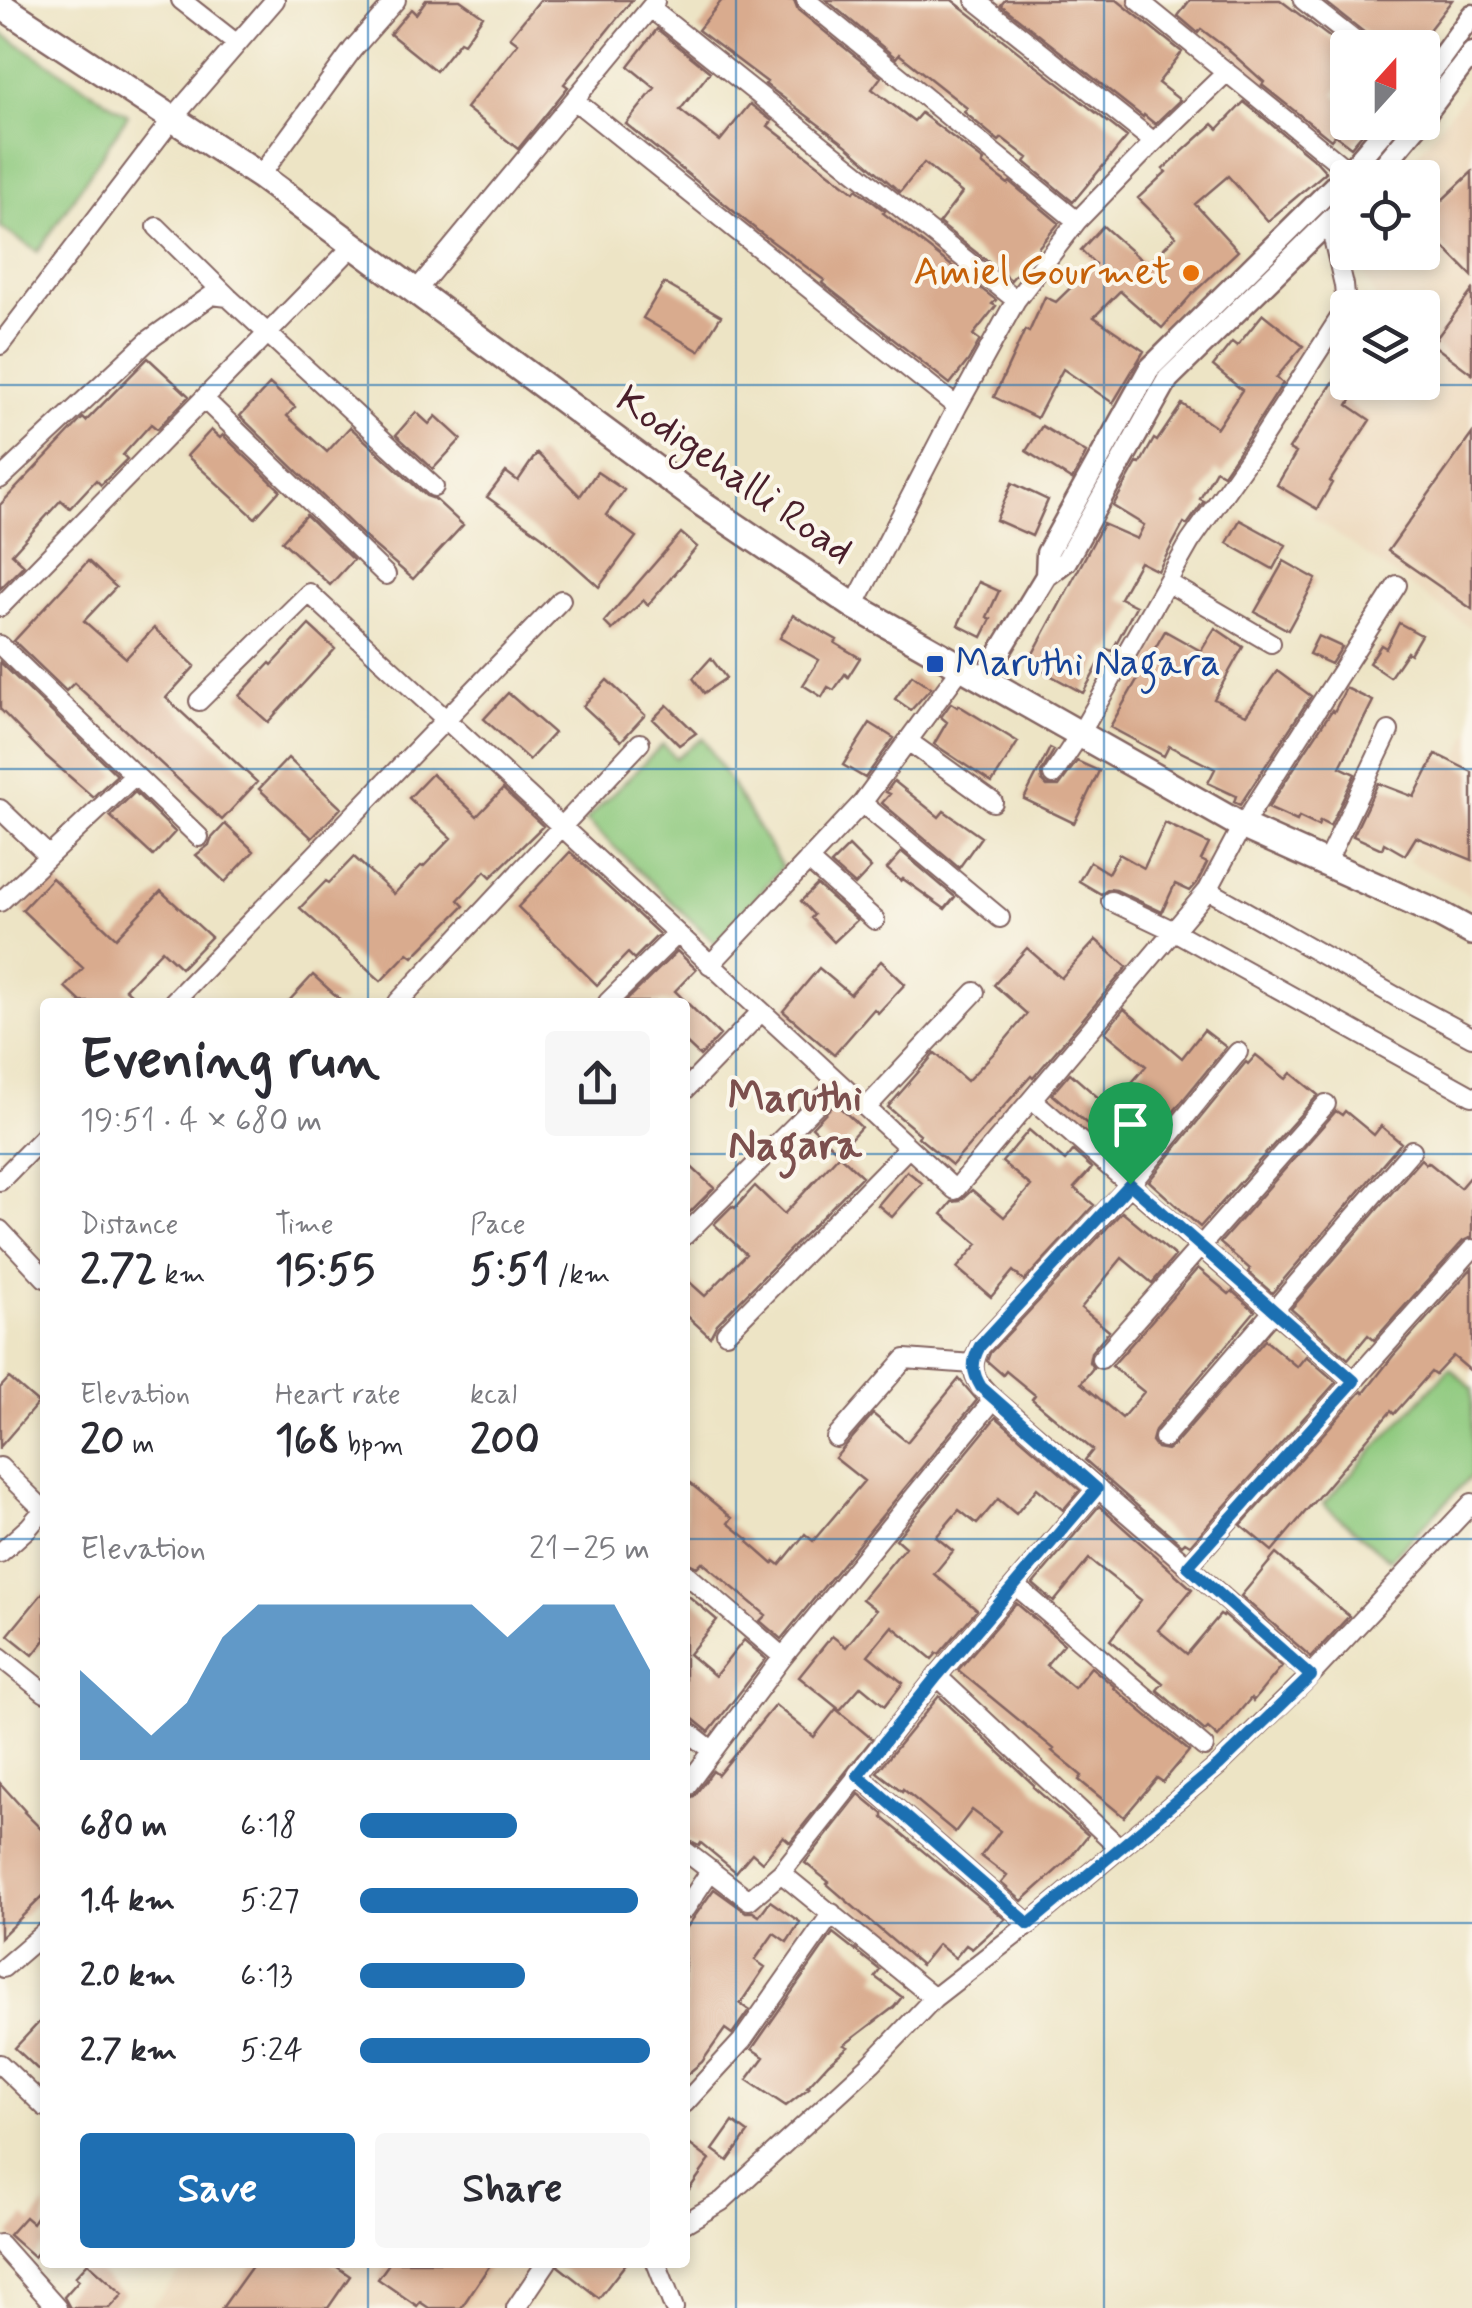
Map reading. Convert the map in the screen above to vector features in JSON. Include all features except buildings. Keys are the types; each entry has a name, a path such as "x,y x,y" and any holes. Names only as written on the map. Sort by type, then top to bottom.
{"main road":[{"name":"Kodigehalli Road","path":"0,4 260,176 703,504 854,606 1242,826 1441,914 1472,932"}],"street":[{"path":"181,0 237,44"},
{"path":"0,345 173,118 275,0"},
{"path":"260,176 353,49 396,0"},
{"path":"806,0 1077,221"},
{"path":"974,0 1154,142"},
{"path":"1138,0 1336,160"},
{"path":"1308,2 1342,30"},
{"path":"416,291 653,4 1016,300"},
{"path":"1440,59 1472,15"},
{"path":"1440,92 1472,53"},
{"path":"854,606 1016,300 1077,221 1227,72"},
{"path":"574,100 957,407"},
{"path":"1387,160 1402,140"},
{"path":"1046,576 1047,552 1149,369 1330,196"},
{"path":"710,965 862,803 908,741 973,673 1046,576 1066,561 1168,379 1329,221"},
{"path":"1053,775 1190,542 1346,308 1329,221"},
{"path":"158,227 434,488"},
{"path":"0,607 354,246"},
{"path":"0,479 149,340 212,296 228,297"},
{"path":"204,399 386,576"},
{"path":"1167,582 1270,643"},
{"path":"199,701 309,592 955,1190 1208,890 1242,826 1397,585"},
{"path":"177,998 561,600"},
{"path":"0,645 199,836"},
{"path":"1326,864 1390,731"},
{"path":"908,741 994,802"},
{"path":"402,998 640,743"},
{"path":"0,902 135,775"},
{"path":"862,803 1000,918"},
{"path":"0,809 49,856"},
{"path":"808,860 875,920"},
{"path":"1208,890 1472,1036"},
{"path":"1111,900 1472,1096"},
{"path":"612,998 677,934"},
{"path":"866,1108 975,992"},
{"path":"690,1085 762,1012"},
{"path":"1238,1052 1130,1184 980,1346 973,1360 974,1375 994,1399 1311,1676"},
{"path":"690,1230 838,1083"},
{"path":"1032,1099 1354,1381"},
{"path":"1101,1359 1326,1104"},
{"path":"0,1181 40,1139"},
{"path":"726,1333 908,1148"},
{"path":"1164,1438 1412,1150"},
{"path":"0,1231 40,1273"},
{"path":"1188,1566 1472,1249"},
{"path":"836,1438 906,1359 973,1364"},
{"path":"690,1781 784,1657 994,1399"},
{"path":"0,1467 40,1504"},
{"path":"690,1855 749,1900 781,1873 937,1676 1097,1489"},
{"path":"690,2220 722,2201 872,2062 934,1998 1219,1765 1311,1676 1472,1503"},
{"path":"0,1553 40,1515"},
{"path":"690,1577 784,1657"},
{"path":"1015,1585 1204,1747"},
{"path":"0,1657 40,1689"},
{"path":"937,1676 1120,1848"},
{"path":"690,1733 713,1751"},
{"path":"858,1775 1029,1924"},
{"path":"690,1901 711,1870"},
{"path":"781,1873 934,1998"},
{"path":"690,2097 742,2040 832,1913"},
{"path":"3,1968 40,1936"},
{"path":"0,2064 40,2102"},
{"path":"0,2244 58,2308"},
{"path":"516,2308 543,2268"},
{"path":"658,2268 674,2308"}],"shaded area":[{"path":"1472,85 1472,629 1312,517 1336,482 1282,448 1330,379 1330,400 1440,400 1440,290 1372,290 1364,270 1440,270 1440,160 1412,160 1428,140 1440,140 1440,125"},
{"path":"1472,728 1472,896 1408,861"},
{"path":"184,2268 553,2268 524,2308 150,2308"}],"green space":[{"path":"0,32 128,115 38,252 0,227"},
{"path":"703,738 782,867 716,944 586,820 663,744 675,758"},
{"path":"1450,1368 1472,1388 1472,1475 1390,1560 1323,1504"}],"place":[{"name":"Amiel Gourmet","path":"1191,273"},
{"name":"Maruthi Nagara","path":"935,664"}],"district":[{"name":"Maruthi Nagara","path":"795,1122"}],"route":[{"path":"1130,1184 1354,1381 1188,1566 1311,1676 1219,1765 1029,1924 858,1775 1097,1489 981,1387 974,1375 973,1360 980,1346 1130,1184"}]}
